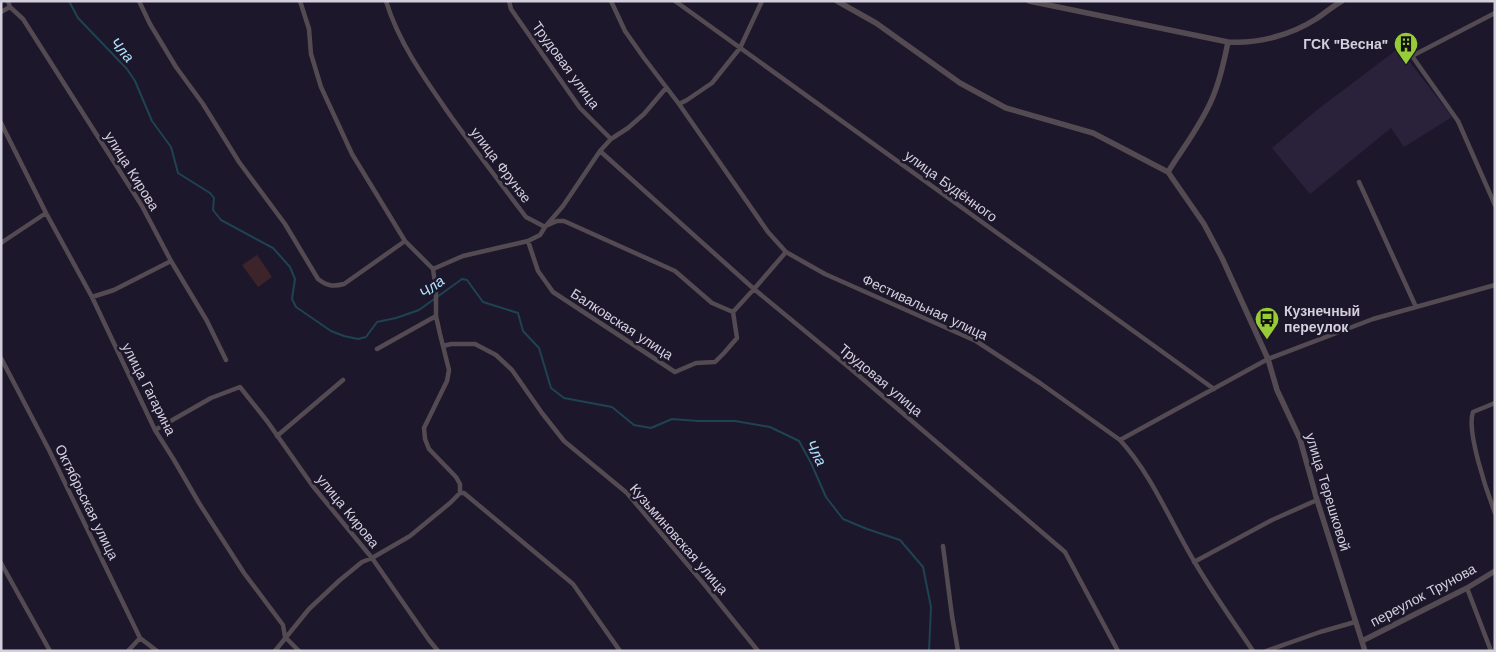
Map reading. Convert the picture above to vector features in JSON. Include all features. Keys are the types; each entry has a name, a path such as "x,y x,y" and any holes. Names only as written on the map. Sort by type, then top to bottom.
{"street":[{"path":"139,1 176,67 203,104 239,162 285,224 318,279 326,285 336,286 344,284 405,242"},
{"path":"275,651 308,609 340,580 362,562 410,536 460,493 460,484 456,477 429,449 425,439 424,428 447,380 449,370 436,316 436,290 433,269 405,242 352,154 321,86 311,54 309,29 300,1"},
{"name":"улица Фрунзе","path":"386,1 406,46 430,87 526,217 545,227"},
{"name":"Трудовая улица","path":"509,1 511,9 580,108 611,139"},
{"name":"Фестивальная улица","path":"611,1 625,31 679,104 768,232 786,252 825,274 976,341 1040,383 1120,440 1131,452 1158,494 1194,562 1253,651"},
{"name":"улица Будённого","path":"676,1 1214,389"},
{"path":"679,104 712,83 740,48 762,1"},
{"name":"улица Терешковой","path":"837,1 876,23 960,83 1006,108 1093,133 1168,172 1204,224 1218,250 1268,359 1277,390 1300,439 1317,500 1365,651"},
{"path":"1029,1 1228,42 1242,43 1260,41 1294,31 1315,20 1340,2"},
{"path":"1,12 9,4"},
{"name":"улица Кирова","path":"9,4 24,18 142,206 171,261 207,320 226,360"},
{"path":"1495,13 1412,56 1458,120 1495,206"},
{"path":"1168,172 1210,103 1221,75 1228,42"},
{"path":"433,269 463,256 528,241 540,235 563,206 600,151 611,139 644,114 666,88"},
{"name":"улица Гагарина","path":"1,123 46,213 92,297 155,430 244,573 283,625 286,637 299,651"},
{"name":"Трудовая улица","path":"600,151 754,289 851,369 1065,552 1118,651"},
{"path":"1359,182 1416,307"},
{"path":"1,243 46,213"},
{"path":"545,227 557,221 564,221 606,239 675,271 712,303 733,312 786,252"},
{"name":"Балковская улица","path":"528,241 538,271 553,292 675,372 696,363 715,362 724,354 737,338 733,312"},
{"path":"92,297 114,290 171,261"},
{"path":"1120,440 1268,359 1373,319 1495,285"},
{"path":"377,349 436,316"},
{"name":"Кузьминовская улица","path":"443,346 475,344 496,356 512,370 542,414 564,441 627,493 758,651"},
{"name":"Октябрьская улица","path":"1,358 49,450 140,638 157,651"},
{"path":"278,436 343,380"},
{"name":"улица Кирова","path":"155,430 211,398 240,386 312,485 372,558 438,651"},
{"path":"1495,403 1473,412 1471,418 1475,451 1495,513"},
{"path":"460,493 464,493 573,584 620,651"},
{"path":"1194,562 1272,520 1317,500"},
{"path":"944,546 958,651"},
{"path":"1,564 50,651"},
{"name":"переулок Трунова","path":"1362,641 1467,588 1495,571"},
{"path":"1467,588 1491,651"},
{"name":"переулок Трунова","path":"1266,651 1355,622"},
{"path":"128,651 140,638"}],"shaded area":[{"path":"1399,48 1452,117 1404,147 1391,128 1310,194 1272,148 1317,110"},
{"path":"257,255 272,277 258,287 242,265"}],"waterway":[{"name":"Чла","path":"69,1 78,18 127,69 135,81 152,121 171,147 178,173 210,193 214,198 213,210 221,220 273,248 290,267 295,279 292,299 296,307 331,331 358,339 366,337 377,322 419,310 462,279 467,280 483,302 518,313 523,331 539,348 551,388 564,398 612,407 634,425 651,428 672,419 735,421 770,427 799,441 826,497 843,519 900,540 923,567 931,607 929,651"}],"place":[{"name":"ГСК \"Весна\"","path":"1406,65"},
{"name":"Кузнечный переулок","path":"1267,340"}]}
